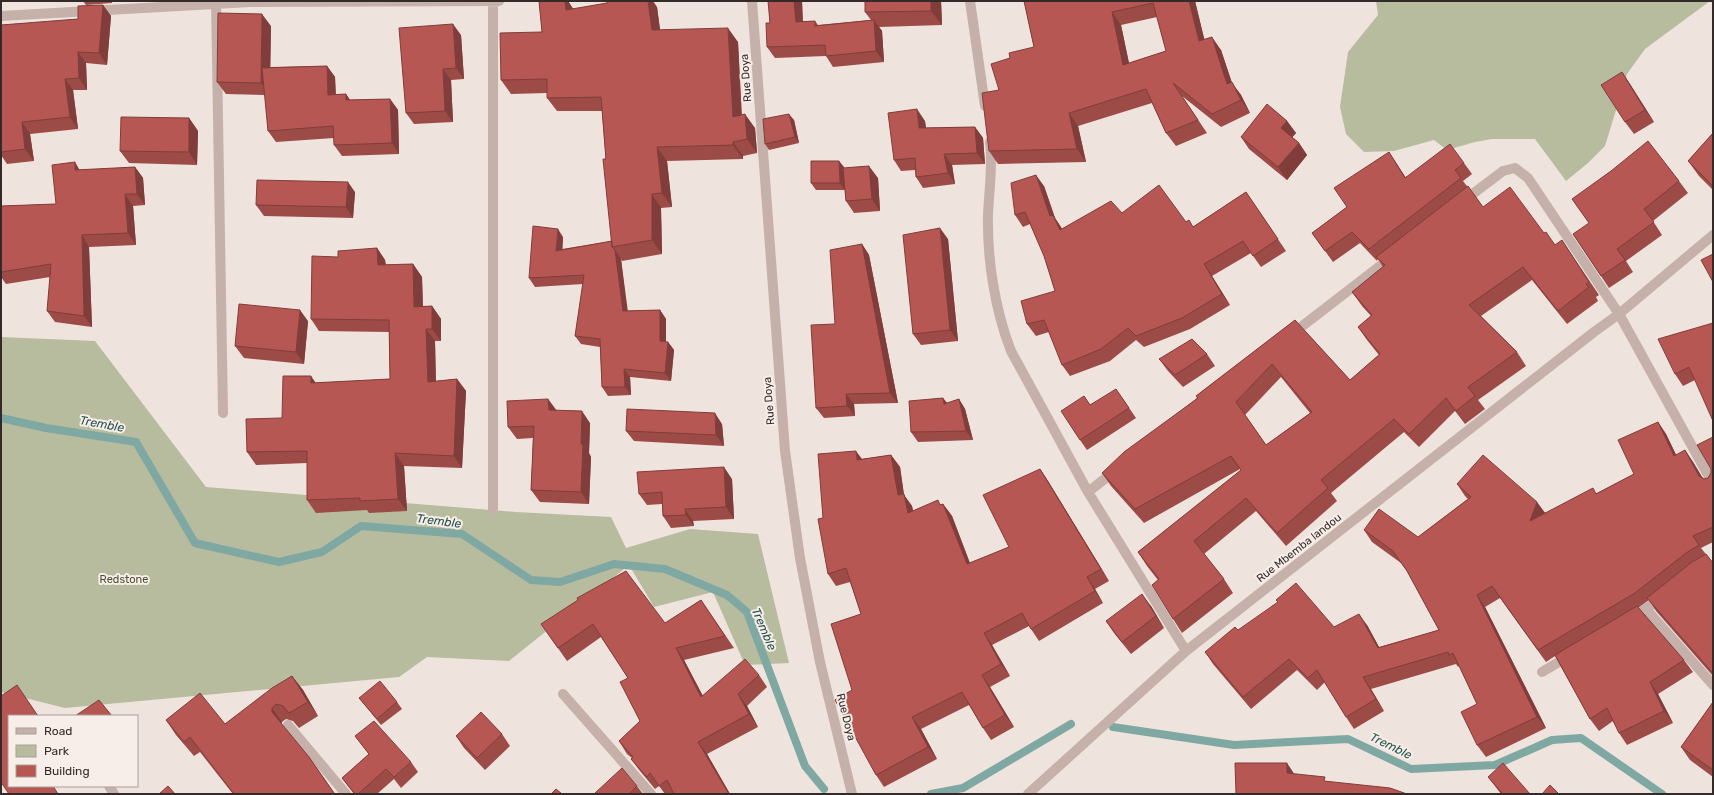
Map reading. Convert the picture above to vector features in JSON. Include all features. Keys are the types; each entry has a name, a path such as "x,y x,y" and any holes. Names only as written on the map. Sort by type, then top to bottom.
{"street":[{"path":"493,1 493,509"},
{"path":"1,16 216,3 500,1"},
{"name":"Rue Doya","path":"752,1 785,451 800,558 820,662 852,794"},
{"path":"970,1 986,118"},
{"path":"216,3 223,413"},
{"path":"989,134 992,158 988,216 990,264 1004,332 1011,351 1088,492 1186,651"},
{"path":"1452,210 1503,171 1514,168 1528,178 1619,314 1713,484"},
{"name":"Rue Mbemba landou","path":"1028,794 1186,651 1619,314 1713,235"},
{"path":"1283,341 1402,249"},
{"path":"1088,492 1125,463"},
{"path":"1621,625 1647,610 1670,592"},
{"path":"1647,610 1713,685"},
{"path":"1542,672 1575,652"},
{"path":"563,694 651,794"},
{"path":"288,724 346,794"}],"green space":[{"path":"1376,1 1710,1 1645,49 1627,74 1605,146 1588,163 1566,181 1535,139 1492,139 1447,150 1434,140 1394,151 1364,152 1346,134 1340,107 1348,52 1378,15"},
{"name":"Redstone","path":"1,337 95,341 206,487 516,512 611,517 626,548 690,529 758,534 789,663 745,665 713,592 654,607 629,565 509,661 427,657 399,677 65,708 1,692"}],"building":[{"path":"539,1 565,1 566,10 607,3 607,1 648,1 652,30 728,28 733,117 745,114 747,139 733,142 733,145 657,147 662,193 652,194 652,240 612,247 603,159 606,159 601,97 547,98 547,79 501,80 500,33 542,32"},
{"path":"768,1 794,1 796,22 815,21 815,26 874,20 876,51 826,56 825,45 767,47 766,23 770,23"},
{"path":"865,1 931,1 931,11 865,12"},
{"path":"1024,1 1189,1 1199,41 1212,37 1227,84 1232,82 1241,100 1212,114 1173,83 1198,120 1166,133 1146,89 1069,113 1077,149 989,151 982,93 999,90 991,64 1010,58 1009,53 1034,47","holes":["1153,3 1166,51 1123,65 1112,12"]},
{"path":"103,5 99,53 78,52 79,78 65,79 70,117 22,122 25,149 1,152 1,25 78,19 78,6"},
{"path":"218,13 262,14 261,83 217,82"},
{"path":"453,24 456,68 443,69 445,111 406,113 399,28"},
{"path":"327,66 328,95 346,94 346,100 390,99 392,143 334,145 333,126 268,131 262,68"},
{"path":"1622,72 1645,110 1625,122 1601,85"},
{"path":"1267,104 1287,121 1281,128 1299,143 1278,167 1241,137"},
{"path":"917,109 919,128 975,127 977,153 944,154 948,173 916,177 915,158 894,160 888,113"},
{"path":"789,114 795,137 765,144 763,119"},
{"path":"121,117 189,118 189,152 120,151"},
{"path":"1713,133 1713,186 1688,161"},
{"path":"1648,141 1679,181 1644,209 1654,222 1617,249 1625,260 1601,276 1573,234 1589,223 1572,199 1611,171"},
{"path":"1450,144 1464,163 1455,170 1461,178 1369,249 1352,232 1325,251 1312,233 1347,207 1334,188 1389,152 1405,178"},
{"path":"811,161 839,161 840,183 811,183"},
{"path":"75,162 75,170 135,167 137,194 125,194 128,233 82,235 84,316 47,311 51,264 1,272 1,206 56,204 52,165"},
{"path":"869,166 872,199 846,201 843,168"},
{"path":"1036,175 1050,216 1053,215 1060,230 1111,201 1122,213 1159,185 1186,222 1189,220 1193,227 1246,192 1278,239 1253,256 1243,241 1204,264 1222,294 1182,318 1136,336 1128,328 1101,349 1062,365 1044,320 1027,324 1021,301 1055,291 1044,256 1025,212 1015,215 1011,183"},
{"path":"257,180 348,182 346,207 256,205"},
{"path":"1468,186 1483,207 1510,187 1544,233 1546,232 1555,245 1562,240 1589,282 1586,284 1589,287 1558,311 1523,267 1469,305 1517,352 1468,387 1475,396 1456,411 1446,398 1409,434 1394,419 1321,480 1328,488 1277,533 1246,498 1194,541 1224,579 1173,619 1152,585 1159,579 1138,552 1241,470 1231,456 1135,509 1102,473 1124,452 1198,398 1196,396 1295,320 1350,380 1380,354 1358,327 1372,315 1352,292 1385,265 1376,257","holes":["1272,364 1312,412 1266,445 1236,402"]},
{"path":"533,226 558,229 556,251 612,241 612,247 615,250 623,311 660,310 660,341 668,342 665,373 624,369 625,387 602,387 600,339 575,336 584,275 529,278"},
{"path":"940,228 950,330 913,334 903,235"},
{"path":"862,244 890,393 846,394 847,406 816,408 811,325 835,324 830,250"},
{"path":"377,248 378,265 413,264 414,307 432,306 432,329 426,329 428,382 457,379 454,456 395,453 398,499 360,501 360,498 307,500 307,451 247,452 246,419 282,418 283,376 311,376 311,383 390,379 389,320 311,319 312,256 338,257 338,251"},
{"path":"1713,254 1713,282 1701,260"},
{"path":"239,304 300,310 296,352 235,346"},
{"path":"1713,323 1713,421 1689,367 1675,374 1658,339"},
{"path":"1192,339 1207,354 1175,375 1159,359"},
{"path":"1116,389 1129,408 1080,440 1061,411 1084,396 1090,405"},
{"path":"943,398 944,404 959,399 966,431 911,432 909,401"},
{"path":"548,399 549,410 582,411 581,444 583,444 581,492 531,490 534,426 508,427 507,401"},
{"path":"627,409 715,413 716,435 626,431"},
{"path":"1658,422 1674,456 1685,450 1699,476 1704,479 1708,478 1711,473 1711,469 1697,445 1713,437 1713,527 1693,536 1699,545 1686,553 1635,593 1538,650 1492,586 1477,595 1537,717 1477,745 1461,712 1477,704 1453,653 1449,655 1448,652 1363,677 1376,699 1346,717 1317,670 1308,678 1289,659 1243,697 1205,652 1235,627 1238,630 1278,602 1276,600 1296,583 1334,627 1359,614 1378,648 1439,630 1407,571 1393,551 1364,530 1379,509 1418,537 1471,497 1457,484 1483,455 1537,502 1530,521 1593,488 1596,494 1634,474 1618,440"},
{"path":"856,451 857,460 891,455 898,495 904,494 908,513 938,500 940,505 943,504 967,564 1009,547 983,495 1040,469 1101,569 1087,577 1095,591 1031,629 1022,613 984,633 1001,664 982,675 1005,715 983,728 962,692 912,717 928,747 876,775 835,700 852,690 831,624 861,614 846,568 828,574 818,519 823,518 818,454"},
{"path":"724,467 726,507 685,509 686,515 663,516 662,492 639,494 637,472"},
{"path":"1706,554 1713,563 1713,673 1647,598 1692,562"},
{"path":"626,571 665,623 701,600 725,636 676,648 701,697 745,659 759,675 738,694 749,714 698,742 729,794 674,794 667,780 659,786 650,773 647,777 631,759 633,757 619,741 640,721 620,682 628,678 593,624 558,648 541,624 578,600 577,598"},
{"path":"1142,594 1156,616 1122,642 1106,621"},
{"path":"1637,606 1684,660 1650,682 1664,711 1619,733 1607,708 1590,719 1555,655"},
{"path":"292,676 308,702 289,713 283,706 276,704 272,708 272,712 309,757 334,793 333,794 234,794 190,737 184,742 166,720 200,693 225,724 272,688"},
{"path":"380,681 397,702 377,719 359,698"},
{"path":"17,685 37,715 8,715 8,787 54,787 58,794 9,794 1,782 1,696"},
{"path":"99,700 111,715 76,715"},
{"path":"1713,702 1713,770 1681,747"},
{"path":"481,712 502,734 477,758 456,736"},
{"path":"374,721 411,762 394,777 386,769 358,794 355,794 342,778 369,754 355,736"},
{"path":"1235,763 1287,763 1287,773 1325,777 1324,781 1390,788 1407,794 1236,794"},
{"path":"1503,763 1530,794 1503,794 1488,777"},
{"path":"622,768 637,786 629,794 594,794"},
{"path":"1550,785 1559,794 1542,794"},
{"path":"168,786 175,794 159,794"},
{"path":"556,789 562,794 551,794"}],"waterway":[{"name":"Tremble","path":"1,418 46,428 136,442 195,543 279,562 322,552 361,526 462,534 531,580 560,582 614,564 665,569 727,595 747,612 805,766 824,789"},
{"name":"Tremble","path":"931,794 963,788 1071,724"},
{"name":"Tremble","path":"1113,727 1234,745 1348,739 1411,769 1495,765 1552,740 1581,738 1662,794"}]}
